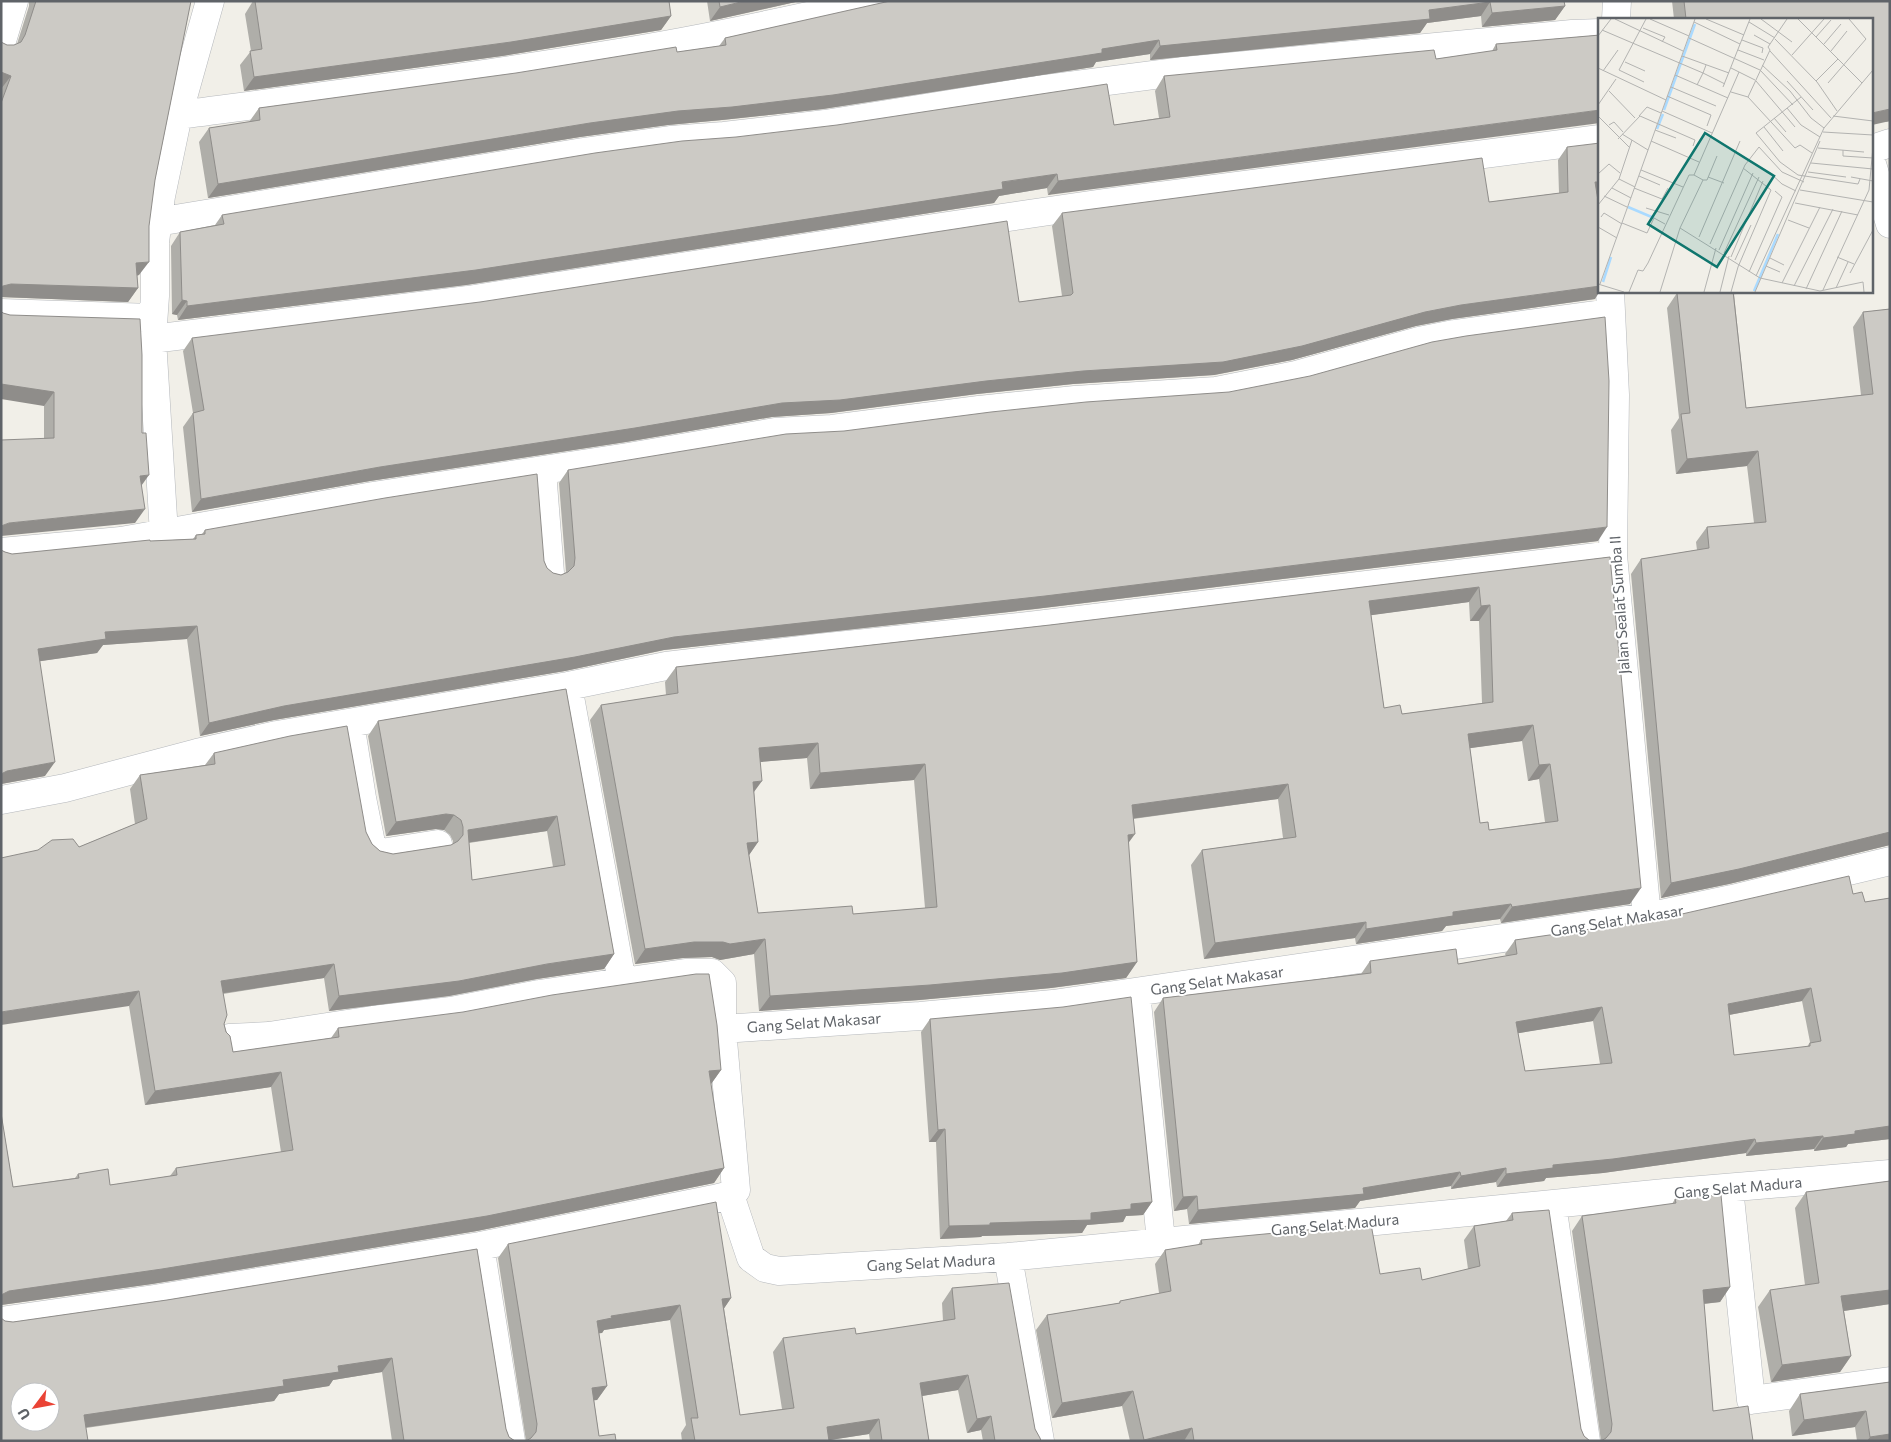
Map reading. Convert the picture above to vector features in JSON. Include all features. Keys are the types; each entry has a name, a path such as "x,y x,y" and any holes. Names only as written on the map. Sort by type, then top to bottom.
{"street":[{"path":"1,44 14,1"},
{"path":"164,534 152,329 157,222 178,115 210,1"},
{"path":"178,115 438,81 604,56 776,24 875,1"},
{"path":"1616,18 1617,1"},
{"path":"157,222 584,152 670,140 724,136 825,124 1038,90 1174,72 1598,33"},
{"path":"1,313 152,329 468,300 1094,205 1598,139"},
{"path":"1874,148 1890,143"},
{"path":"1874,171 1890,224"},
{"path":"1,552 99,544 164,534 373,496 542,471 775,432 832,429 1075,400 1216,391 1296,375 1419,341 1610,302"},
{"name":"Jalan Sealat Sumba II","path":"1610,302 1615,395 1614,556 1647,917"},
{"path":"542,471 550,573"},
{"path":"1,800 64,788 197,753 277,735 568,686 666,666 1046,624 1614,556"},
{"path":"568,686 622,982"},
{"path":"350,723 362,798 371,843 375,851 381,853 438,844"},
{"name":"Gang Selat Makasar","path":"722,1029 1024,1007 1136,992 1647,917 1732,899 1890,861"},
{"path":"1,1321 154,1299 480,1246 722,1197 736,1190 722,1029 722,983 712,973 685,973 451,1011 373,1020 269,1036 229,1038"},
{"path":"1136,992 1161,1241"},
{"name":"Gang Selat Madura","path":"722,1197 750,1258 765,1268 779,1272 1008,1257 1552,1204 1890,1174"},
{"path":"1729,1188 1751,1400 1890,1381"},
{"path":"1552,1204 1586,1441"},
{"path":"480,1246 510,1441"},
{"path":"1008,1257 1040,1441"}],"building":[{"path":"36,1 191,1 155,180 149,226 149,262 136,263 138,288 11,284 1,287 1,103 11,76 1,72 1,42 7,45 14,45 21,42"},
{"path":"255,1 669,1 671,16 511,42 254,77 250,51 262,49"},
{"path":"719,1 745,1 720,7"},
{"path":"890,1 1564,1 1565,6 1492,13 1490,2 1429,10 1430,19 1160,46 1159,40 1102,49 1102,53 833,95 732,107 678,111 590,123 218,184 209,128 260,120 259,108 516,73 676,47 677,52 726,45 725,38"},
{"path":"1684,1 1890,1 1890,109 1874,113 1874,18 1686,18"},
{"path":"1598,35 1598,110 1058,181 1057,174 1002,182 1003,189 476,270 187,306 187,301 182,300 180,232 224,224 222,215 595,153 682,141 736,137 837,125 1107,84 1114,125 1170,117 1164,76 1434,50 1436,59 1497,50 1496,44"},
{"path":"1598,143 1598,182 1595,182 1598,201 1598,286 1461,305 1425,312 1302,346 1223,362 1083,371 986,381 840,400 782,403 635,428 380,467 201,499 193,413 204,410 192,338 480,302 1007,221 1019,302 1071,295 1073,293 1062,213 1482,158 1489,202 1568,192 1567,147"},
{"path":"1733,292 1746,408 1873,394 1863,312 1890,309 1890,832 1739,869 1671,883 1641,559 1709,548 1707,527 1766,522 1758,451 1687,459 1681,414 1690,413 1677,293"},
{"path":"1,311 10,315 140,319 142,433 146,433 149,475 140,476 145,509 9,523 1,526 1,440 54,438 54,392 1,384"},
{"path":"1605,317 1609,381 1607,527 1045,596 674,637 575,657 284,706 209,723 197,626 105,632 106,639 38,649 55,762 7,771 1,774 1,550 12,554 150,540 196,539 196,535 205,534 205,530 385,498 537,474 544,561 547,568 553,573 561,575 568,572 574,566 575,558 568,470 786,434 844,431 1086,402 1229,392 1310,376 1432,342"},
{"path":"1610,557 1641,888 1512,907 1511,904 1453,912 1453,916 1366,929 1366,922 1215,943 1202,850 1296,837 1288,784 1132,805 1135,834 1128,835 1137,962 1062,973 930,985 770,996 765,939 730,944 723,942 694,942 645,949 601,705 678,693 676,667 1050,625","holes":["1479,587 1481,606 1490,605 1493,702 1402,714 1400,705 1384,708 1369,601","1533,725 1539,765 1550,764 1558,821 1489,830 1488,822 1480,823 1468,734","818,743 820,773 925,764 937,907 853,914 852,906 758,913 747,843 758,842 753,782 762,781 759,748"]},
{"path":"566,689 614,954 547,964 459,981 339,996 334,964 221,981 227,1015 224,1024 226,1032 230,1036 233,1052 339,1037 338,1028 463,1012 552,995 696,974 709,974 717,1025 721,1070 709,1071 724,1168 487,1216 162,1269 9,1291 1,1295 1,1113 13,1187 79,1178 78,1174 108,1169 110,1185 177,1175 176,1168 293,1150 281,1072 155,1091 139,991 1,1012 1,858 38,850 52,840 73,839 79,847 147,819 140,775 215,764 214,753 290,736 347,726 366,832 372,844 380,851 393,854 451,845 458,841 463,835 463,827 461,820 454,815 446,814 396,822 378,721","holes":["557,816 565,865 472,880 468,830"]},
{"path":"1849,876 1853,894 1862,892 1865,902 1890,898 1890,1126 1855,1131 1855,1134 1823,1138 1823,1136 1756,1143 1755,1139 1613,1159 1553,1165 1553,1168 1506,1174 1506,1168 1461,1176 1460,1172 1363,1188 1364,1194 1198,1210 1197,1196 1183,1197 1163,998 1371,973 1370,961 1456,949 1458,964 1517,954 1515,940 1660,919","holes":["1811,988 1821,1041 1810,1043 1810,1046 1734,1055 1728,1004","1602,1007 1612,1063 1525,1071 1516,1022"]},
{"path":"1131,997 1152,1202 1131,1204 1131,1209 1091,1213 1091,1220 949,1226 945,1129 938,1130 930,1019 1063,1007"},
{"path":"1890,1181 1890,1290 1841,1296 1851,1356 1782,1365 1770,1290 1819,1283 1806,1192"},
{"path":"1721,1195 1730,1287 1703,1290 1713,1411 1748,1406 1753,1441 1601,1441 1611,1432 1612,1424 1582,1216 1676,1203 1675,1199"},
{"path":"716,1202 731,1298 722,1299 740,1415 794,1408 783,1338 855,1328 856,1334 955,1319 952,1288 1009,1283 1035,1429 1041,1441 995,1441 991,1416 977,1419 968,1375 920,1383 929,1441 882,1441 879,1419 827,1427 829,1441 695,1441 691,1418 698,1418 680,1305 611,1316 612,1318 597,1321 607,1386 592,1388 599,1436 615,1434 616,1441 526,1441 536,1432 537,1424 508,1244"},
{"path":"1549,1210 1581,1429 1584,1436 1590,1441 1194,1441 1192,1428 1144,1440 1133,1391 1062,1403 1047,1315 1120,1303 1120,1301 1171,1291 1165,1250 1202,1244 1201,1240 1371,1224 1380,1274 1420,1268 1422,1280 1480,1266 1474,1226 1513,1220 1512,1213"},
{"path":"477,1249 506,1429 509,1437 515,1441 404,1441 392,1358 338,1366 339,1372 283,1380 284,1386 84,1415 88,1441 1,1441 1,1318 5,1321 13,1322 167,1300"},
{"path":"1890,1382 1890,1434 1870,1437 1866,1411 1804,1420 1800,1394"}]}
